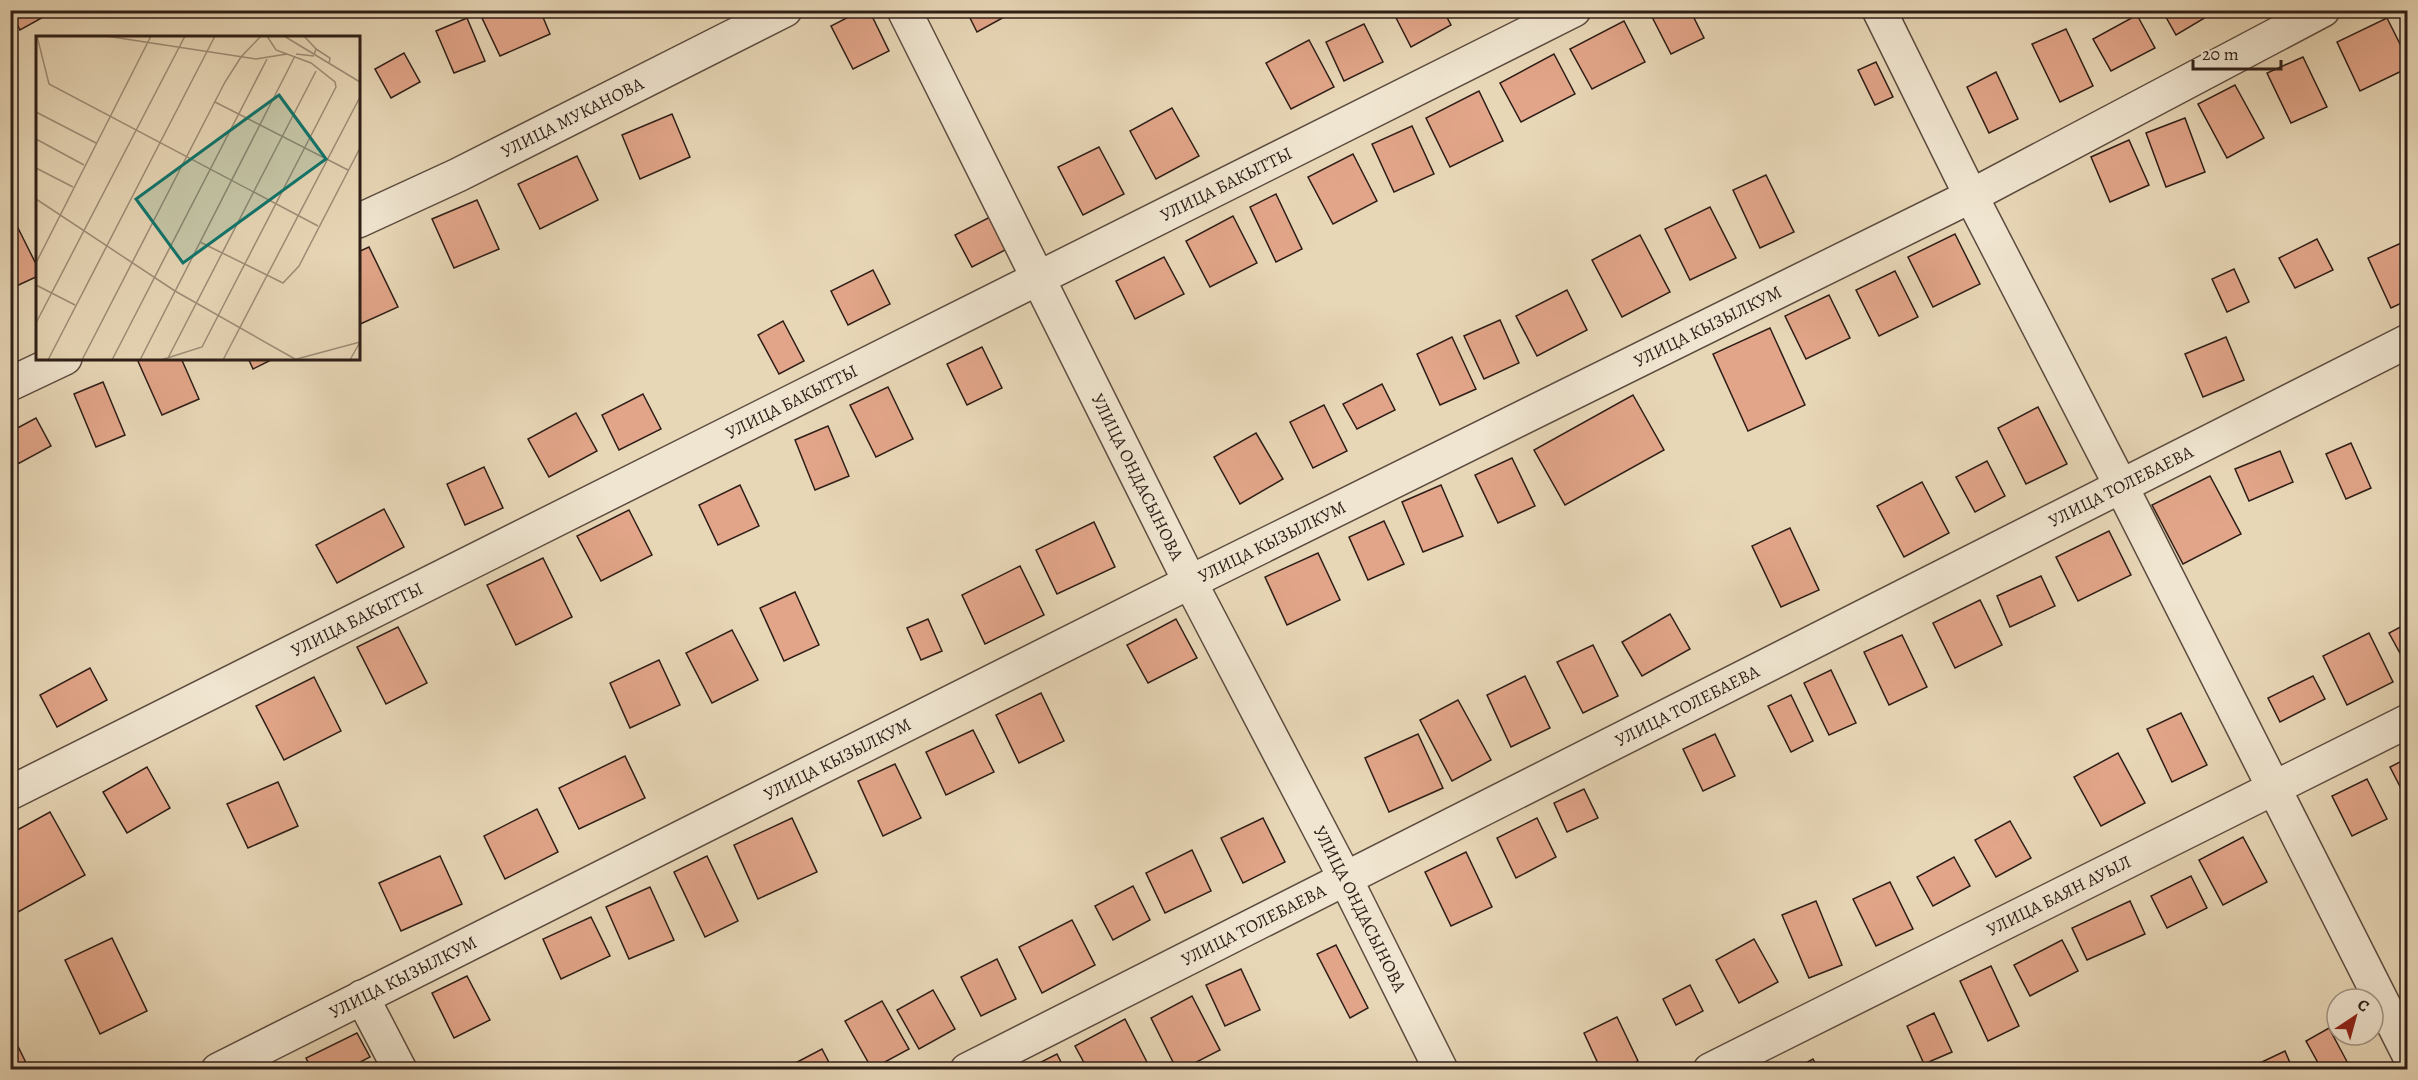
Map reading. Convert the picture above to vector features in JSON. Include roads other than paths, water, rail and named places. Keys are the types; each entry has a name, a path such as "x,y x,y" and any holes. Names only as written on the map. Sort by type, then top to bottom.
{"street":[{"name":"УЛИЦА МУКАНОВА","path":"360,220 458,175 785,10"},
{"name":"УЛИЦА ОНДАСЫНОВА","path":"904,10 1190,582 1345,878 1441,1070"},
{"name":"УЛИЦА БАКЫТТЫ","path":"10,793 1574,10"},
{"path":"1879,10 1971,196 2121,486 2408,1053"},
{"name":"УЛИЦА КЫЗЫЛКУМ","path":"218,1070 1190,582 1971,196 2323,10"},
{"name":"УЛИЦА ТОЛЕБАЕВА","path":"967,1070 2408,341"},
{"path":"10,384 61,360"},
{"name":"УЛИЦА БАЯН АУЫЛ","path":"1710,1070 2408,721"},
{"path":"362,997 400,1070"}]}
